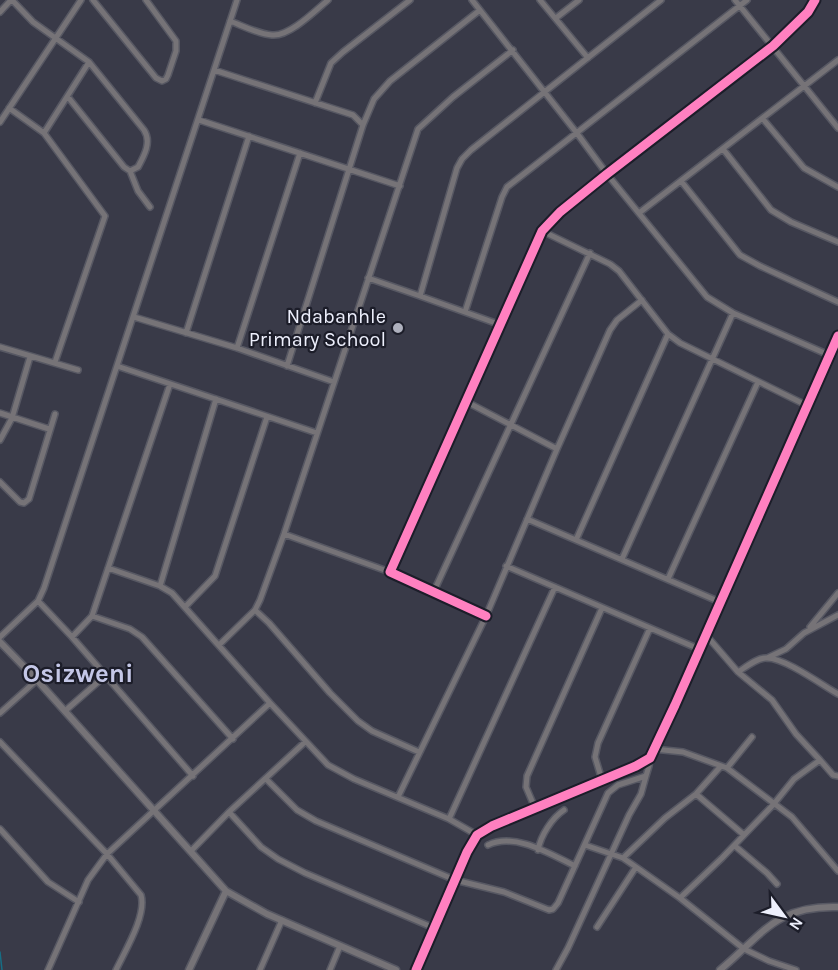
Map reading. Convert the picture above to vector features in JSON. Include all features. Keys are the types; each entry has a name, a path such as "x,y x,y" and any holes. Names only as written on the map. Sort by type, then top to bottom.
{"street":[{"path":"0,12 12,0 33,22 90,62 148,135 141,161 138,167 130,171"},
{"path":"0,122 81,0"},
{"path":"93,0 156,78 162,81 168,75 176,51 176,41 146,0"},
{"path":"0,637 38,602 44,588 237,0"},
{"path":"230,21 270,35 279,35 302,21 328,0"},
{"path":"315,104 329,68 336,58 410,0"},
{"path":"472,0 607,174 707,297 733,312 829,355"},
{"path":"540,0 588,58"},
{"path":"556,18 579,0"},
{"path":"420,296 462,159 661,0"},
{"path":"465,312 507,187 737,3 747,0"},
{"path":"390,572 542,231 560,212 607,174 773,46 808,12 816,0"},
{"path":"737,3 838,128"},
{"path":"287,366 368,111 378,93 390,81 480,10"},
{"path":"219,645 255,610 284,534 418,129 453,97 513,50"},
{"path":"639,213 838,60"},
{"path":"44,133 90,62"},
{"path":"214,70 353,115 363,125"},
{"path":"68,97 109,149 130,171 138,191 150,207"},
{"path":"9,108 44,133 105,216 55,362"},
{"path":"353,115 368,111"},
{"path":"763,118 804,168 838,187"},
{"path":"199,120 399,186"},
{"path":"186,333 249,136"},
{"path":"723,149 771,210 791,222 838,242"},
{"path":"237,348 300,153"},
{"path":"681,181 740,255 838,302"},
{"path":"542,231 590,253 619,271 668,334 680,343 712,361 806,405"},
{"path":"435,591 590,253"},
{"path":"368,278 501,325"},
{"path":"398,797 486,616 613,325 642,300"},
{"path":"622,559 733,312"},
{"path":"134,317 237,348 334,382"},
{"path":"576,540 668,334"},
{"path":"556,970 612,855 626,820 641,794 650,758 838,336"},
{"path":"0,347 78,370"},
{"path":"0,441 12,418 30,357"},
{"path":"117,366 317,433"},
{"path":"668,579 758,382"},
{"path":"72,637 92,616 170,384"},
{"path":"160,586 216,399"},
{"path":"465,401 557,449"},
{"path":"0,413 49,429"},
{"path":"0,482 20,502 28,501 55,414"},
{"path":"185,607 215,576 267,417"},
{"path":"527,519 720,602"},
{"path":"284,534 390,572 486,616"},
{"path":"506,566 699,649"},
{"path":"108,568 160,586 172,593 328,765 343,774 449,819 477,836"},
{"path":"449,819 555,587"},
{"path":"738,672 756,661 786,649 808,630 838,593"},
{"path":"808,630 837,615 832,600"},
{"path":"38,602 106,675 193,776"},
{"path":"535,808 526,787 526,776 602,608"},
{"path":"255,610 358,722 372,731 419,752"},
{"path":"92,616 130,629 142,637 233,739"},
{"path":"602,780 595,757 598,743 650,628"},
{"path":"706,635 738,672 772,700 796,734 832,775 838,776"},
{"path":"0,642 37,680 226,891 243,902 396,970"},
{"path":"767,658 798,671 838,694"},
{"path":"65,711 106,675"},
{"path":"0,713 37,680"},
{"path":"48,970 88,880 107,854 270,703"},
{"path":"623,858 665,818 696,794 752,737"},
{"path":"0,742 107,854 141,895 143,902 141,915 116,970"},
{"path":"191,851 229,812 306,742"},
{"path":"654,749 683,752 724,767 800,826 819,852 838,871"},
{"path":"416,970 477,836 492,826 636,766 650,758"},
{"path":"680,898 735,846 773,805 794,778 820,760"},
{"path":"266,779 297,810 311,818 455,880 504,892 549,910 558,903 608,793 618,784 646,776"},
{"path":"696,794 744,835"},
{"path":"538,850 548,827 564,810"},
{"path":"229,812 270,854 305,873 434,928"},
{"path":"0,830 48,882 79,902"},
{"path":"488,845 501,840 509,841 538,850 575,866"},
{"path":"585,845 623,858 680,898 744,949 794,970"},
{"path":"735,846 777,884"},
{"path":"597,927 636,867"},
{"path":"189,970 226,891"},
{"path":"720,970 763,929 784,916 801,910 838,907"},
{"path":"260,970 282,920"},
{"path":"330,970 340,946"}],"waterway":[{"path":"0,952 2,970"}],"cycle path":[{"path":"486,616 390,572 542,231 560,212 607,174 773,46 808,12 815,0"},
{"path":"416,970 467,852 477,835 492,826 636,766 650,758 838,336"}],"place":[{"name":"Ndabanhle Primary School","path":"398,328"}],"district":[{"name":"Osizweni","path":"78,673"}]}
